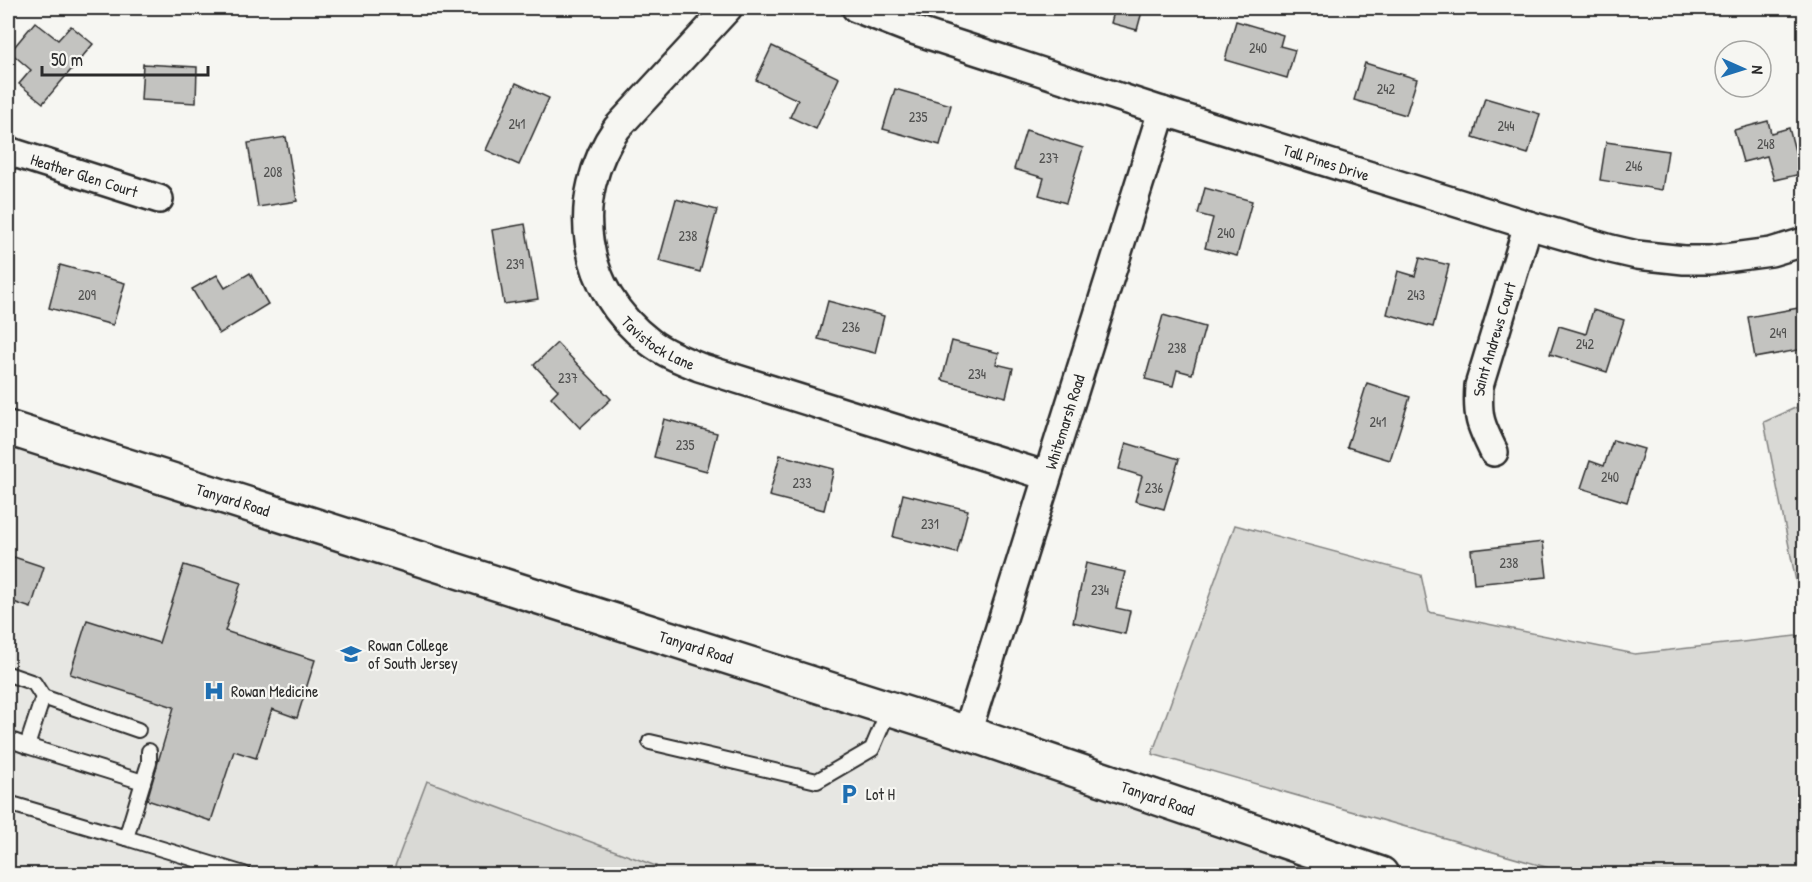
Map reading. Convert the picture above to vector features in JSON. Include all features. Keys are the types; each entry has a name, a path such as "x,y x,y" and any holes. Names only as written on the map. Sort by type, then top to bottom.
{"street":[{"name":"Tavistock Lane","path":"728,8 617,128 606,143 598,163 587,210 592,258 600,282 610,301 635,330 651,343 699,367 1047,476"},
{"name":"Tall Pines Drive","path":"856,8 919,32 1162,111 1528,225 1637,255 1684,260 1740,257 1771,252 1804,242"},
{"name":"Whitemarsh Road","path":"968,733 1162,111"},
{"name":"Heather Glen Court","path":"8,151 159,199"},
{"name":"Saint Andrews Court","path":"1494,452 1483,430 1477,410 1479,386 1528,225"},
{"name":"Tanyard Road","path":"8,428 968,733 1381,874"}],"lane":[{"path":"8,674 34,683 43,697 138,730"},
{"path":"27,746 43,697"},
{"path":"650,742 817,781 872,748 889,709"},
{"path":"8,740 143,782"},
{"path":"126,838 149,763 149,751"},
{"path":"8,803 243,874"}],"shaded area":[{"path":"1804,404 1804,621 1764,422"},
{"name":"Rowan College of South Jersey","path":"8,433 1381,874 8,874"},
{"path":"1235,525 1421,575 1429,612 1635,654 1804,635 1804,874 1570,874 1152,754"},
{"path":"427,781 656,866 653,874 392,874"}],"building":[{"path":"1115,8 1143,8 1137,30 1111,23"},
{"path":"1236,21 1283,35 1280,46 1295,50 1287,78 1225,60"},
{"path":"35,22 58,40 71,26 93,44 43,103 19,84 31,70 10,52"},
{"path":"772,46 839,78 816,129 790,117 798,100 756,80"},
{"path":"1365,63 1417,79 1406,115 1354,100"},
{"path":"143,64 197,67 196,103 141,100"},
{"path":"516,83 549,98 519,165 486,150"},
{"path":"895,89 951,105 940,145 883,129"},
{"path":"1485,98 1540,114 1528,154 1473,137"},
{"path":"1768,121 1771,133 1789,128 1801,174 1774,180 1767,156 1743,162 1734,130"},
{"path":"1026,130 1083,148 1066,203 1039,195 1044,178 1014,169"},
{"path":"286,137 297,201 258,207 248,143"},
{"path":"1606,142 1668,151 1662,190 1600,180"},
{"path":"1205,188 1252,201 1237,256 1205,248 1213,218 1198,214"},
{"path":"676,199 717,210 700,272 659,261"},
{"path":"525,224 538,299 504,304 492,230"},
{"path":"1420,258 1449,265 1433,327 1387,314 1398,271 1415,276"},
{"path":"60,265 125,283 113,325 49,308"},
{"path":"250,273 268,304 219,334 192,289 217,275 225,288"},
{"path":"828,301 884,316 875,353 818,339"},
{"path":"1804,307 1804,349 1755,358 1748,317"},
{"path":"1593,310 1624,320 1607,372 1550,354 1559,326 1586,334"},
{"path":"1163,315 1205,327 1192,374 1177,370 1173,386 1145,379"},
{"path":"952,341 999,353 996,364 1013,368 1006,397 942,380"},
{"path":"557,343 611,399 580,428 551,397 558,390 534,365"},
{"path":"1367,383 1410,397 1390,460 1347,447"},
{"path":"664,419 717,433 707,471 654,457"},
{"path":"1613,440 1644,449 1627,502 1581,488 1590,461 1604,466"},
{"path":"1126,443 1179,459 1164,509 1135,501 1142,476 1119,469"},
{"path":"780,455 834,469 824,510 769,496"},
{"path":"903,494 968,510 957,553 893,537"},
{"path":"1543,542 1547,577 1474,584 1471,550"},
{"path":"8,555 44,567 31,608 8,600"},
{"path":"1086,563 1125,572 1116,608 1130,611 1125,634 1073,622"},
{"name":"Rowan Medicine","path":"184,565 241,583 225,631 315,660 297,718 272,709 256,758 234,751 211,821 147,800 174,707 70,674 87,620 159,643"}],"place":[{"name":"Rowan College of South Jersey","path":"351,654"},
{"name":"Rowan Medicine","path":"214,691"},
{"name":"Lot H","path":"849,794"}]}
